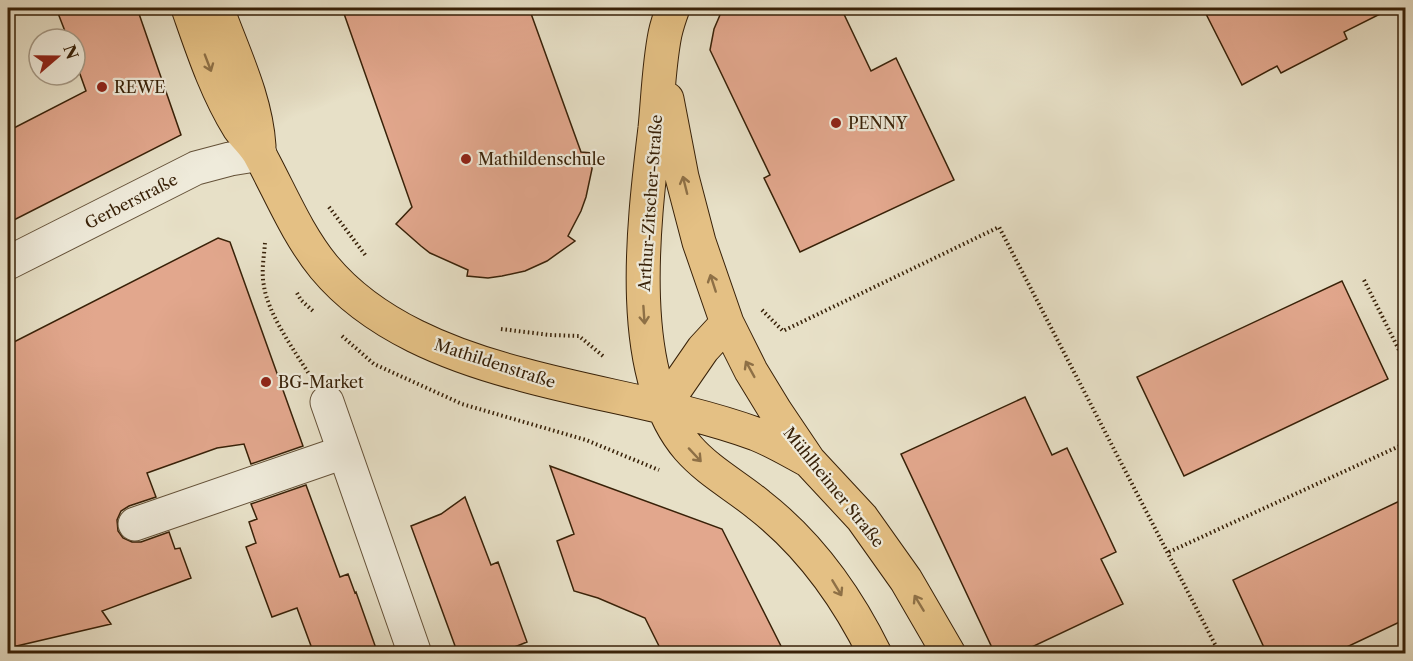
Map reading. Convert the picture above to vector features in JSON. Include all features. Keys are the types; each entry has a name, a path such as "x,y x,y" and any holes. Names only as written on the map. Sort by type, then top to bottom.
{"main road":[{"name":"Mathildenstraße","path":"188,8 209,68 227,106 240,129 260,154 289,213 309,246 324,267 361,302 385,320 419,338 490,365 726,424 759,435 809,461"},
{"name":"Mathildenstraße","path":"217,8 250,97 258,125 260,154"},
{"name":"Arthur-Zitscher-Straße","path":"663,407 645,331 642,282 649,175 661,68 665,33 673,8"},
{"name":"Arthur-Zitscher-Straße","path":"661,68 682,177 699,242 727,323 776,412"},
{"path":"727,323 703,349 663,407 675,431 700,462 760,505 794,535 831,579 875,654"},
{"name":"Mühlheimer Straße","path":"776,412 809,461 862,518 906,580 949,654"}],"street":[{"name":"Gerberstraße","path":"8,263 196,168 260,154"},
{"path":"327,402 415,654"},
{"path":"135,524 345,452"}],"path":[{"path":"327,204 371,264"},
{"path":"760,308 783,331 999,228 1220,654"},
{"path":"265,241 264,286 268,301 278,324 327,402"},
{"path":"1364,280 1406,364"},
{"path":"500,329 550,336 579,336 604,358"},
{"path":"1169,552 1406,443"}],"building":[{"path":"56,8 137,8 181,135 8,223 8,131 86,91 87,27 63,27"},
{"path":"342,8 529,8 581,152 592,153 592,169 586,197 568,236 575,241 547,261 525,271 488,278 467,276 468,270 430,253 396,224 412,207"},
{"name":"PENNY","path":"723,8 841,8 871,71 896,58 954,180 800,252 764,178 770,175 710,50 714,29"},
{"path":"1203,8 1392,8 1344,32 1347,39 1281,73 1277,66 1242,85"},
{"path":"218,238 230,242 303,446 251,464 244,444 217,448 147,473 156,497 121,511 117,520 118,531 123,538 132,542 141,542 169,532 175,549 180,548 191,578 102,611 111,624 8,648 8,345"},
{"path":"1342,281 1388,379 1184,476 1137,377"},
{"path":"1025,397 1052,455 1067,448 1103,524 1116,552 1101,559 1123,604 1017,654 995,654 901,454"},
{"path":"550,466 722,529 785,654 663,654 645,618 598,598 574,591 557,541 574,534"},
{"path":"306,485 340,577 348,574 378,654 314,654 297,608 272,617 246,547 256,543 249,522 257,519 251,504"},
{"path":"465,497 491,565 498,562 527,642 497,654 458,654 411,526 441,514"},
{"path":"1406,498 1406,619 1332,654 1267,654 1233,580"}],"place":[{"name":"REWE","path":"102,87"},
{"name":"PENNY","path":"836,123"},
{"name":"Mathildenschule","path":"466,159"},
{"name":"BG-Market","path":"266,382"}]}
